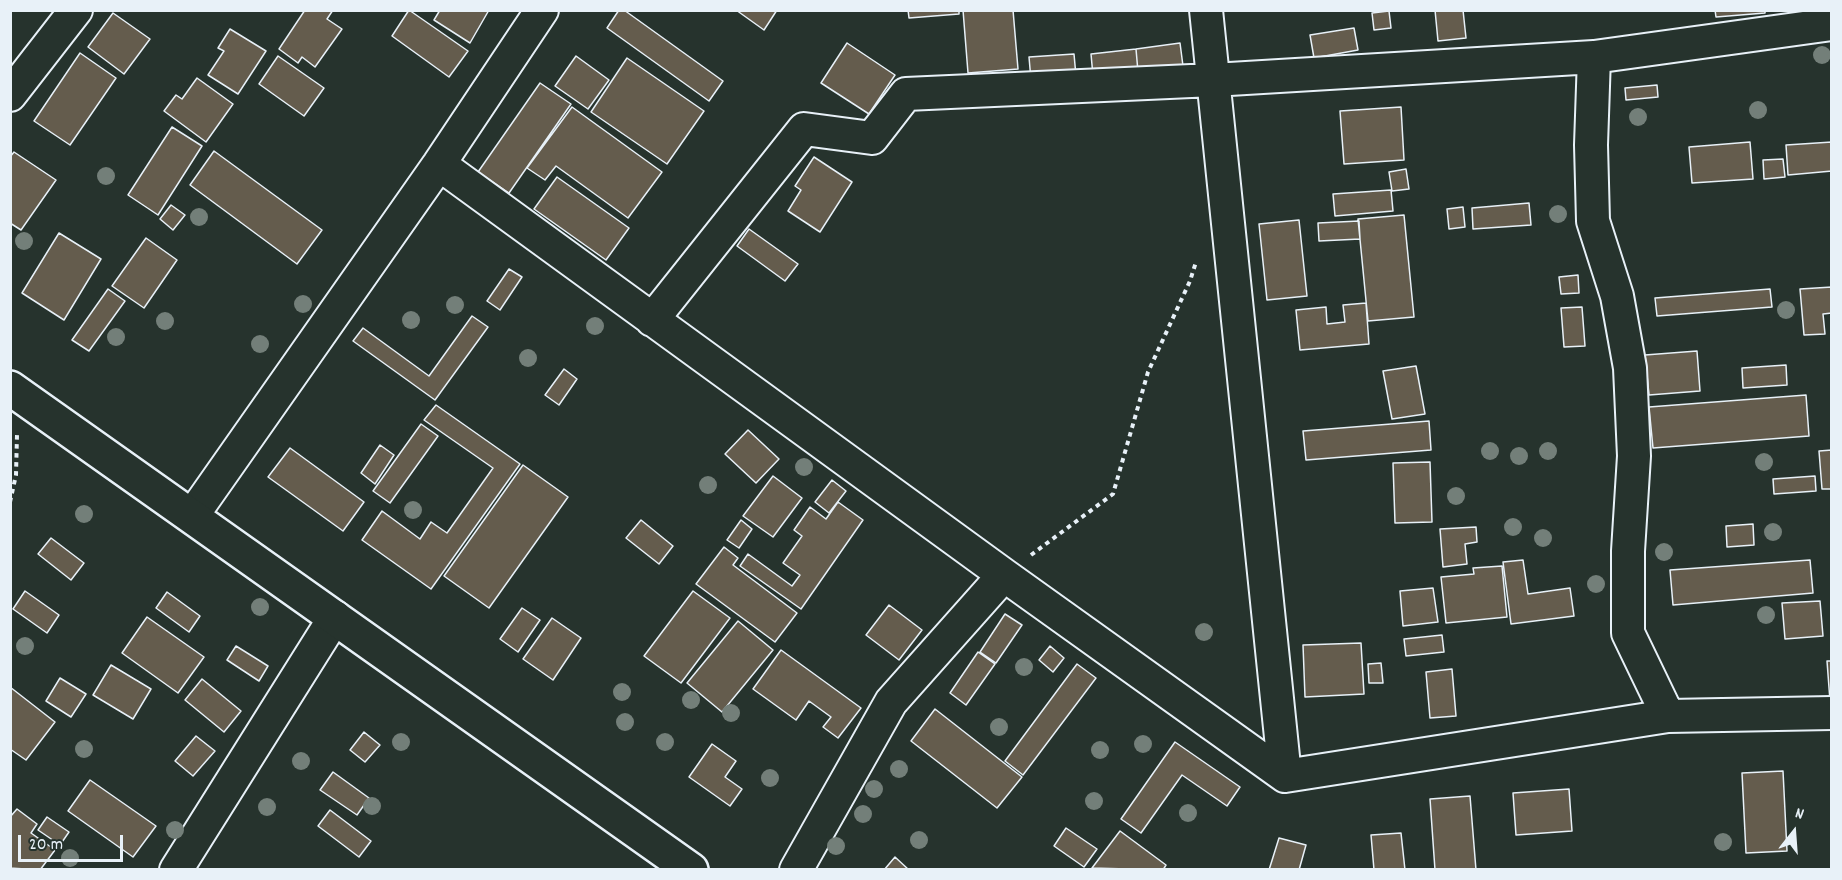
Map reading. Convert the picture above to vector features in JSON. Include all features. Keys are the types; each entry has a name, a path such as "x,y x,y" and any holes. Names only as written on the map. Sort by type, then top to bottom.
{"street":[{"path":"10,95 76,10"},
{"path":"192,516 439,164 542,10"},
{"path":"1206,10 1285,776"},
{"path":"652,320 804,129 872,138 906,94 1213,80 1594,57 1832,24"},
{"path":"1594,57 1591,145 1593,221 1617,296 1630,368 1634,456 1628,551 1628,633 1668,716"},
{"path":"439,164 1004,575 1285,776 1668,716 1832,713"},
{"path":"14,390 691,870"},
{"path":"796,870 891,702 1004,575"},
{"path":"188,865 335,617"}],"path":[{"path":"1004,575 1113,494 1148,372 1190,281 1197,259"},
{"path":"10,502 16,475 14,390"}],"building":[{"path":"305,10 333,10 327,19 342,29 315,67 302,57 298,63 279,49"},
{"path":"409,10 468,51 449,77 392,36"},
{"path":"440,10 489,10 470,43 434,20"},
{"path":"619,10 624,10 723,81 709,101 607,28"},
{"path":"736,10 777,10 764,30"},
{"path":"908,10 959,10 959,14 909,18"},
{"path":"963,10 1013,10 1018,69 968,73"},
{"path":"1435,10 1463,10 1466,38 1438,41"},
{"path":"1715,10 1765,10 1765,13 1716,17"},
{"path":"1389,11 1391,28 1374,30 1372,13"},
{"path":"113,13 150,39 124,74 88,47"},
{"path":"1354,28 1358,50 1314,58 1310,35"},
{"path":"230,29 266,51 238,94 208,75 224,51 218,48"},
{"path":"847,43 895,75 869,114 821,83"},
{"path":"1180,43 1183,66 1138,72 1136,49"},
{"path":"1136,49 1138,72 1093,76 1091,54"},
{"path":"80,53 116,78 70,145 34,121"},
{"path":"1074,54 1076,76 1031,80 1029,57"},
{"path":"278,56 324,88 304,116 259,84"},
{"path":"576,56 609,80 588,109 555,86"},
{"path":"627,58 704,111 667,164 591,112"},
{"path":"197,78 233,104 206,142 164,111 176,95 182,99"},
{"path":"540,83 571,104 509,193 478,172"},
{"path":"1657,85 1658,97 1626,100 1625,88"},
{"path":"572,107 662,172 628,218 556,166 545,180 527,168"},
{"path":"1401,107 1404,160 1344,164 1340,111"},
{"path":"172,127 202,146 158,215 128,195"},
{"path":"1750,142 1753,179 1692,183 1689,147"},
{"path":"1832,142 1832,171 1788,175 1786,145"},
{"path":"214,151 322,230 297,264 190,185"},
{"path":"14,152 56,180 21,230 10,223 10,157"},
{"path":"814,157 852,182 820,232 788,211 801,190 795,186"},
{"path":"1783,159 1785,177 1764,179 1763,160"},
{"path":"1406,169 1409,189 1392,191 1389,172"},
{"path":"557,177 629,228 606,260 534,209"},
{"path":"1391,190 1393,211 1335,216 1333,194"},
{"path":"1529,203 1531,225 1473,229 1472,208"},
{"path":"171,205 185,215 173,230 160,219"},
{"path":"1463,207 1465,227 1449,229 1447,209"},
{"path":"1404,215 1414,317 1368,321 1358,219"},
{"path":"1299,220 1307,296 1267,300 1259,224"},
{"path":"1359,221 1360,239 1319,241 1318,223"},
{"path":"749,229 798,264 785,281 737,246"},
{"path":"59,233 101,259 64,320 22,293"},
{"path":"146,238 177,260 144,308 112,286"},
{"path":"509,269 522,277 500,310 487,301"},
{"path":"1578,275 1579,293 1561,294 1559,277"},
{"path":"1832,287 1832,313 1823,314 1825,334 1804,335 1800,289"},
{"path":"108,289 125,301 89,351 72,340"},
{"path":"1770,289 1772,307 1657,316 1655,298"},
{"path":"1366,303 1369,344 1300,350 1296,310 1326,307 1327,324 1345,322 1343,305"},
{"path":"1582,307 1585,346 1564,347 1561,308"},
{"path":"472,316 488,327 435,400 353,341 363,328 429,376"},
{"path":"1697,351 1700,391 1649,395 1645,355"},
{"path":"1786,365 1787,385 1743,388 1742,368"},
{"path":"1416,366 1425,414 1392,419 1383,371"},
{"path":"564,369 577,379 559,405 545,395"},
{"path":"1806,395 1809,436 1653,448 1649,407"},
{"path":"436,405 520,464 431,589 362,540 382,511 420,539 431,522 447,533 493,468 424,420"},
{"path":"1429,421 1431,450 1306,460 1303,431"},
{"path":"421,424 438,436 390,503 373,491"},
{"path":"748,430 779,459 756,483 725,454"},
{"path":"380,445 394,455 375,484 361,473"},
{"path":"290,448 364,502 343,531 268,477"},
{"path":"1832,450 1832,489 1822,489 1819,451"},
{"path":"1430,462 1432,522 1395,523 1393,463"},
{"path":"523,465 568,497 489,608 444,576"},
{"path":"773,476 802,498 773,537 743,516"},
{"path":"1815,476 1816,491 1774,494 1773,479"},
{"path":"832,480 846,491 829,513 815,502"},
{"path":"838,502 863,520 801,609 740,566 748,554 792,586 800,575 783,563 802,536 794,530 810,507 826,519"},
{"path":"641,520 673,546 659,564 626,538"},
{"path":"741,520 752,529 739,548 727,540"},
{"path":"1753,524 1754,545 1727,547 1726,526"},
{"path":"1476,527 1477,542 1465,544 1467,564 1443,567 1440,529"},
{"path":"51,538 84,563 71,580 38,554"},
{"path":"724,547 738,558 733,565 797,613 775,642 696,584"},
{"path":"1523,560 1528,594 1570,588 1574,616 1511,624 1503,562"},
{"path":"1810,560 1813,593 1673,605 1670,570"},
{"path":"1502,566 1507,617 1446,623 1441,577 1474,574 1473,568"},
{"path":"1433,588 1438,622 1403,626 1400,591"},
{"path":"25,591 59,615 47,633 13,609"},
{"path":"693,591 730,618 681,683 644,656"},
{"path":"167,592 200,616 189,632 156,608"},
{"path":"1820,601 1823,636 1785,639 1782,603"},
{"path":"889,605 922,630 899,660 866,635"},
{"path":"522,608 540,620 518,652 500,639"},
{"path":"1005,614 1022,625 996,663 980,652"},
{"path":"147,617 204,657 178,693 122,653"},
{"path":"552,618 581,638 553,680 523,659"},
{"path":"738,621 773,650 722,712 687,683"},
{"path":"1442,635 1444,652 1406,656 1404,639"},
{"path":"1361,643 1364,694 1305,697 1303,645"},
{"path":"236,646 268,666 259,681 227,660"},
{"path":"1050,646 1064,658 1053,672 1039,660"},
{"path":"781,650 861,708 838,738 823,727 831,717 809,701 796,720 753,689"},
{"path":"978,652 995,664 966,705 950,693"},
{"path":"1827,661 1832,661 1832,701 1830,701"},
{"path":"1381,663 1383,683 1369,683 1368,664"},
{"path":"1077,664 1096,678 1023,775 1005,761"},
{"path":"111,665 151,689 133,719 93,695"},
{"path":"1452,669 1456,716 1430,718 1426,672"},
{"path":"60,678 86,694 71,717 46,701"},
{"path":"202,679 241,711 224,732 185,700"},
{"path":"10,687 55,722 26,760 10,749"},
{"path":"935,709 1022,777 997,808 911,741"},
{"path":"364,732 380,745 365,762 350,750"},
{"path":"196,736 215,751 193,776 175,761"},
{"path":"1175,742 1240,787 1227,806 1182,775 1141,833 1121,819"},
{"path":"712,744 736,761 725,777 742,789 730,806 689,777"},
{"path":"1783,771 1787,851 1746,853 1742,773"},
{"path":"333,772 369,798 357,815 320,790"},
{"path":"90,780 156,826 133,857 68,811"},
{"path":"1569,789 1572,831 1516,835 1513,793"},
{"path":"1470,796 1476,870 1435,870 1430,799"},
{"path":"17,809 37,824 31,833 55,850 40,870 10,868 10,817"},
{"path":"330,810 371,841 359,857 318,826"},
{"path":"47,817 69,832 60,845 38,830"},
{"path":"1066,828 1097,849 1084,867 1054,846"},
{"path":"1120,831 1166,865 1163,870 1092,868"},
{"path":"1401,833 1405,870 1374,870 1371,835"},
{"path":"1279,838 1306,845 1299,870 1269,870"},
{"path":"895,857 909,870 884,870"}]}
